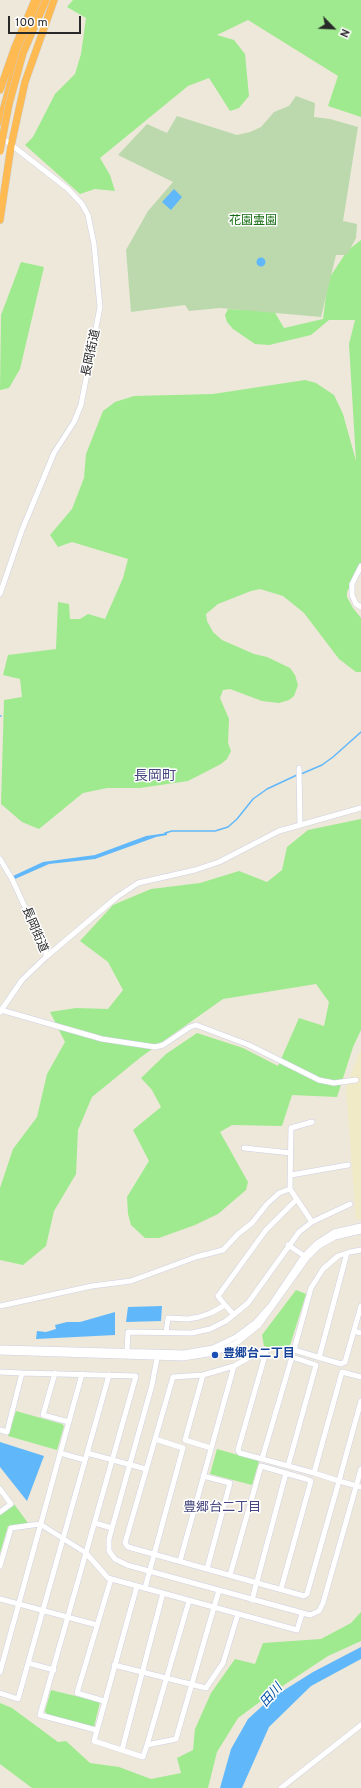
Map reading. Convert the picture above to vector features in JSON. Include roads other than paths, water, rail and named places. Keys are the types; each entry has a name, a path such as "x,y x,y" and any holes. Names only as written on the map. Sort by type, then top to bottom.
{"highway":[{"path":"0,90 15,46 35,0"},
{"path":"0,122 20,49 41,0"},
{"path":"0,151 9,104 23,53 46,0"},
{"path":"0,220 11,146 29,66 54,0"}],"street":[{"name":"長岡街道","path":"0,136 68,189 82,204 88,215 94,244 100,307 100,318 81,405 74,422 54,453 22,530 0,594"},
{"path":"361,566 352,584 352,595 356,604 361,607"},
{"path":"299,768 300,824"},
{"path":"46,957 134,884 195,870 219,862 267,836 300,824 361,808"},
{"name":"長岡街道","path":"0,859 12,879 46,953 46,957 22,980 0,1012"},
{"path":"0,1012 102,1039 154,1047 163,1045 190,1027 196,1025 249,1046 319,1080 334,1083 356,1080"},
{"path":"312,1122 291,1128 290,1189 312,1222"},
{"path":"244,1148 291,1153"},
{"path":"291,1175 348,1165"},
{"path":"0,1306 92,1286 131,1281 196,1257 223,1250 238,1234 252,1223 267,1204 279,1193 290,1189"},
{"path":"234,1315 218,1296 266,1230 297,1199"},
{"path":"126,1353 128,1332 192,1333 226,1321 248,1303 288,1245 299,1232 312,1222 350,1204"},
{"path":"0,1348 158,1355 195,1352 213,1348 236,1338 263,1314 306,1257 325,1237 344,1229 361,1226"},
{"path":"306,1257 327,1241 345,1234 361,1231"},
{"path":"288,1245 306,1257"},
{"path":"361,1250 338,1256 323,1269 311,1288 294,1350 341,1364 345,1362 361,1306"},
{"path":"319,1358 347,1253"},
{"path":"166,1333 168,1318 188,1319 199,1317 211,1313 225,1305"},
{"path":"354,1331 361,1333"},
{"path":"359,1486 339,1480 314,1473 240,1453 238,1450 266,1352 261,1351 234,1366 204,1375 173,1377 125,1543 128,1547 304,1596 307,1594 339,1480 360,1412 361,1401"},
{"path":"0,1352 126,1353"},
{"path":"158,1355 152,1385 109,1539 109,1551 115,1559 127,1565 310,1615 319,1611 323,1602 359,1486 361,1469"},
{"path":"262,1459 292,1357 316,1365 288,1466"},
{"path":"180,1561 234,1366"},
{"path":"0,1372 136,1376 54,1670 40,1715 96,1730"},
{"path":"314,1473 342,1372 361,1377"},
{"path":"0,1430 7,1432 22,1373"},
{"path":"55,1373 43,1415 69,1422"},
{"path":"0,1672 82,1374"},
{"path":"0,1693 18,1698 109,1375"},
{"path":"204,1375 186,1440 211,1448"},
{"path":"145,1588 184,1448 155,1440"},
{"path":"60,1453 85,1460"},
{"path":"87,1453 146,1470"},
{"path":"230,1575 261,1466 286,1473 311,1481 281,1590"},
{"path":"252,1600 286,1473"},
{"path":"204,1476 230,1483 207,1569"},
{"path":"0,1490 10,1504 0,1512"},
{"path":"0,1566 11,1528 40,1524 86,1554 111,1579 297,1630 302,1614"},
{"path":"95,1524 112,1528"},
{"path":"104,1701 77,1693 111,1579"},
{"path":"136,1586 94,1741 143,1757 168,1679 189,1601"},
{"path":"148,1745 176,1739 219,1590"},
{"path":"122,1750 163,1593"},
{"path":"0,1599 97,1625"},
{"path":"114,1664 191,1686 206,1688 224,1663 238,1614"},
{"path":"28,1663 54,1670"},
{"path":"281,1788 361,1725"}],"water":[{"path":"174,189 182,197 171,210 162,202"},
{"path":"261,257 266,262 261,267 256,262"},
{"path":"167,833 167,835 156,837 95,859 49,864 15,879 13,876 43,862 95,855 146,836"},
{"path":"162,1306 161,1321 126,1322 128,1307"},
{"path":"115,1312 115,1335 36,1339 37,1331 46,1332 56,1329 55,1325 67,1322 80,1322"},
{"path":"0,1442 44,1456 27,1501 0,1467"},
{"path":"361,1647 361,1659 311,1686 269,1727 242,1788 220,1788 231,1749 248,1719 270,1699 313,1672"}],"waterway":[{"path":"301,774 322,765 361,732"},
{"path":"165,833 172,831 215,831 228,827 237,819 253,799 267,789 297,775"}],"place":[{"name":"豊郷台二丁目","path":"215,1355"}],"district":[{"name":"長岡町","path":"155,777"},
{"name":"豊郷台二丁目","path":"222,1508"}],"park label":[{"name":"花園霊園","path":"253,222"}],"water label":[{"name":"田川","path":"272,1696"}]}
